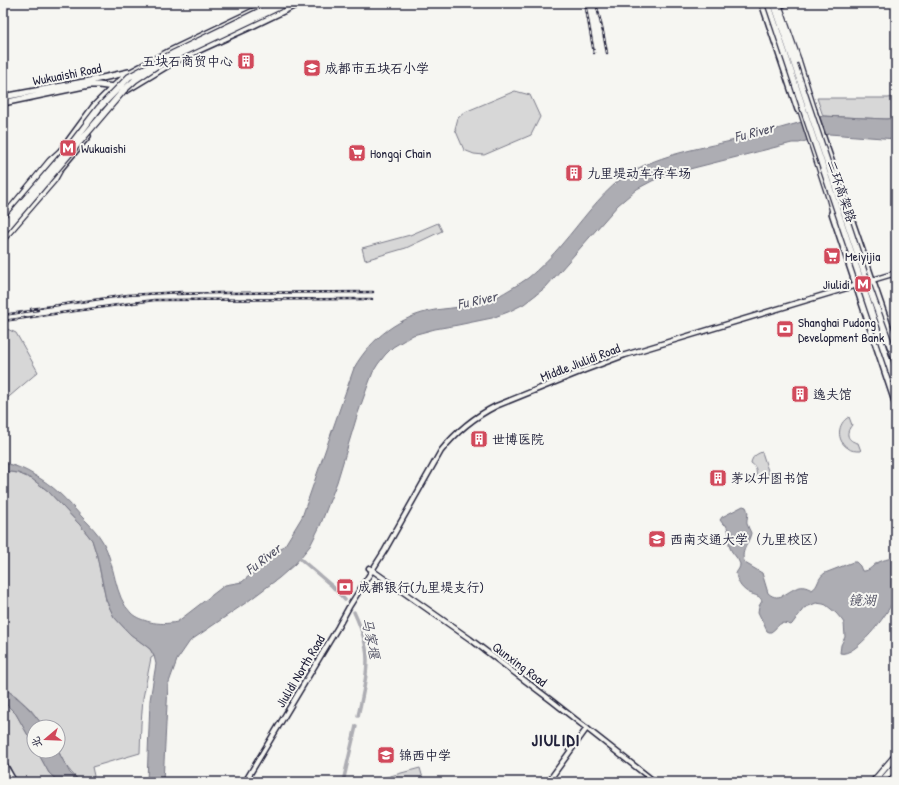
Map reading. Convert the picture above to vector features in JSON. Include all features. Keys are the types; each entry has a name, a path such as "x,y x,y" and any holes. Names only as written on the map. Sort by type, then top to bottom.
{"main road":[{"path":"3,234 124,90 136,80 175,55 273,3"},
{"path":"3,223 61,151 94,106 113,87 134,70 170,51 273,3"},
{"path":"3,223 63,154 99,108 129,76 287,3"},
{"path":"3,234 59,171 126,90 175,61 276,16 300,3"},
{"path":"762,3 896,405"},
{"name":"二环高架路","path":"767,3 772,14 896,386"},
{"path":"776,4 798,60 896,349"},
{"path":"776,4 815,112"},
{"name":"二环高架路","path":"776,4 869,287 896,362"},
{"path":"772,14 781,51 834,216"},
{"name":"Wukuaishi Road","path":"3,97 122,74 134,70"},
{"name":"Wukuaishi Road","path":"3,103 90,85 113,87 134,85"},
{"path":"3,218 35,178 61,151"},
{"path":"3,239 32,207 54,180 59,171"},
{"path":"873,782 896,754"},
{"path":"3,763 14,782"},
{"path":"881,782 896,764"},
{"path":"3,772 9,782"}],"street":[{"path":"273,3 276,16"},
{"path":"765,11 776,4 788,3"},
{"name":"Middle Jiulidi Road","path":"371,569 385,550 441,451 459,431 484,412 625,355 896,273"},
{"name":"Qunxing Road","path":"371,569 470,639 655,782"},
{"name":"Jiulidi North Road","path":"245,782 371,569"},
{"path":"548,782 587,728"}],"shaded area":[{"path":"515,91 530,95 540,117 531,135 484,155 474,154 464,150 455,129 458,118 465,112"},
{"path":"896,97 896,118 886,119 823,116 817,98 888,98"},
{"path":"438,223 442,231 406,248 365,260 362,248 410,235"},
{"path":"3,328 16,333 38,372 3,402"},
{"path":"849,417 852,425 848,431 849,439 858,443 861,451 850,450 841,441 840,428 842,423"},
{"path":"762,452 770,477 765,479 756,476 756,469 751,463 755,456"},
{"path":"3,471 18,473 32,479 48,491 80,525 92,540 97,556 106,600 114,617 130,634 150,649 154,656 151,658 143,698 140,753 92,767 94,776 89,782 81,782 65,765 62,759 66,759 66,719 38,719 31,710 16,696 3,688"},
{"path":"3,701 16,714 26,732 26,759 41,759 49,773 59,782 16,782 9,765 3,759"},
{"path":"420,768 424,782 368,782"}],"water":[{"path":"823,116 886,119 896,118 896,139 829,134 799,143 792,143 666,175 637,189 618,205 546,287 524,304 492,318 435,329 413,335 393,347 385,355 373,372 357,416 337,482 320,526 310,546 295,564 279,578 190,641 177,660 168,685 163,782 147,782 150,700 156,664 154,656 150,649 130,634 114,617 106,600 97,556 92,540 48,491 32,479 18,473 3,471 3,463 23,469 54,488 94,529 107,550 121,598 131,613 137,618 150,622 164,624 177,622 225,585 242,582 285,545 302,517 354,368 369,347 388,330 410,317 422,313 482,303 497,297 528,278 550,257 597,202 613,186 621,179 647,164 661,158"},
{"name":"镜湖","path":"743,506 747,509 747,524 751,533 743,559 745,563 762,573 768,593 772,596 776,597 784,595 796,588 802,587 812,590 822,575 853,562 856,562 860,566 862,571 865,571 877,563 892,558 896,579 893,601 885,615 870,634 854,649 846,653 840,653 841,645 845,637 844,623 836,613 823,604 816,603 804,608 791,625 781,623 771,632 767,631 758,612 762,601 758,596 749,593 741,586 736,573 740,564 730,548 729,534 726,525 720,520 722,517"},
{"path":"3,688 15,696 38,719 26,719 26,732 16,714 3,701"},
{"path":"41,759 62,759 70,773 81,782 59,782 49,773"}],"waterway":[{"name":"马家堰","path":"297,556 332,586 345,600"},
{"name":"马家堰","path":"354,612 363,635 367,660 363,695 358,716"},
{"name":"马家堰","path":"343,782 356,726"}],"railway":[{"path":"585,3 594,53"},
{"path":"596,3 607,53"},
{"path":"31,309 128,295 182,292"},
{"path":"177,294 373,292"},
{"path":"3,321 154,300 372,299"},
{"path":"3,315 38,310"}],"place":[{"name":"五块石商贸中心","path":"246,61"},
{"name":"成都市五块石小学","path":"312,68"},
{"name":"Wukuaishi","path":"68,148"},
{"name":"Hongqi Chain","path":"357,153"},
{"name":"九里堤动车存车场","path":"574,173"},
{"name":"Meiyijia","path":"832,256"},
{"name":"Jiulidi","path":"863,284"},
{"name":"Shanghai Pudong Development Bank","path":"785,329"},
{"name":"逸夫馆","path":"800,394"},
{"name":"世博医院","path":"479,439"},
{"name":"茅以升图书馆","path":"718,478"},
{"name":"西南交通大学（九里校区）","path":"657,539"},
{"name":"成都银行(九里堤支行)","path":"345,587"},
{"name":"锦西中学","path":"386,755"}],"district":[{"name":"JIULIDI","path":"556,740"}],"water label":[{"name":"Fu River","path":"754,132"},
{"name":"Fu River","path":"477,300"},
{"name":"Fu River","path":"263,559"}]}
